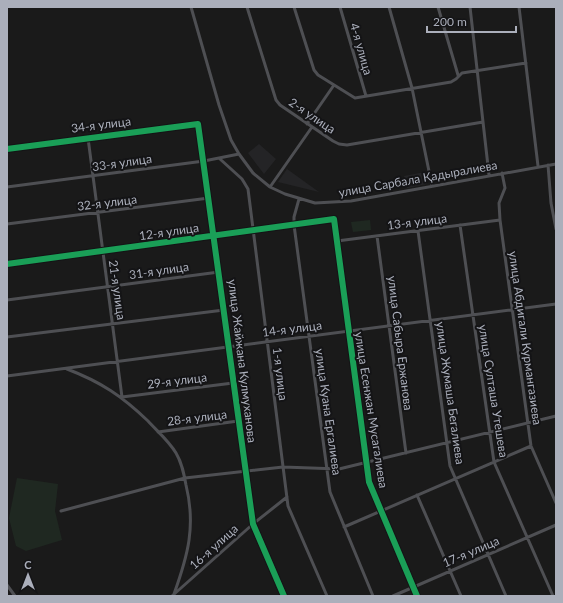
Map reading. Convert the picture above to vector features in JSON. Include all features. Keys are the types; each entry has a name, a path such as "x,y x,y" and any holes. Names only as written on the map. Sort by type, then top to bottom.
{"street":[{"name":"улица Сарбала Қадыралиева","path":"191,7 219,105 231,140 253,173 270,187 299,199 328,203 352,201 502,172 556,164"},
{"name":"2-я улица","path":"247,7 276,100 280,106 332,141 347,145 483,122"},
{"path":"294,7 314,70 355,98 456,80 458,75 438,7"},
{"name":"4-я улица","path":"340,7 366,96"},
{"path":"389,7 412,88 432,186"},
{"path":"470,7 489,175"},
{"path":"519,7 538,166"},
{"path":"458,75 477,70 526,63"},
{"path":"307,124 334,85"},
{"name":"34-я улица","path":"7,149 198,124"},
{"name":"улица Жайжана Кулмуханова","path":"198,124 229,347 244,471 253,524 284,596"},
{"path":"270,187 312,127"},
{"name":"21-я улица","path":"88,138 122,397"},
{"name":"33-я улица","path":"7,187 204,161 239,154"},
{"name":"1-я улица","path":"220,158 246,184 288,506 327,596"},
{"path":"548,165 551,203 556,229"},
{"name":"улица Абдигали Курмангазиева","path":"502,172 505,188 499,203 500,220 527,423 531,446 556,503"},
{"name":"32-я улица","path":"7,224 209,198"},
{"name":"улица Куана Ергалиева","path":"299,199 294,217 294,225 330,492 373,596"},
{"name":"12-я улица","path":"7,264 214,237 334,219"},
{"name":"улица Есенжан Мусагалиева","path":"334,219 366,463 372,492 417,596"},
{"name":"13-я улица","path":"337,241 500,220"},
{"name":"улица Султаша Утешева","path":"460,225 488,433 494,462 553,596"},
{"name":"улица Жумаша Бегалиева","path":"418,230 450,466 506,596"},
{"name":"улица Сабыра Ержанова","path":"377,236 406,453"},
{"name":"31-я улица","path":"7,300 219,272"},
{"name":"14-я улица","path":"7,376 556,304"},
{"path":"7,337 224,310"},
{"path":"66,368 96,382 122,397 158,432 176,454 185,478 190,501 191,530 187,557 173,595"},
{"name":"29-я улица","path":"122,397 233,383"},
{"path":"61,511 185,478 283,467 326,470 339,469 447,444 556,416"},
{"name":"28-я улица","path":"158,432 238,421"},
{"path":"344,527 531,446"},
{"path":"417,495 461,596"},
{"name":"16-я улица","path":"173,595 253,524 287,497"},
{"name":"17-я улица","path":"392,596 556,525"},
{"path":"7,585 15,596"}],"shaded area":[{"path":"259,144 276,159 264,174 248,153"},
{"path":"287,169 319,192 278,182"},
{"path":"425,172 427,184 407,188 404,176"},
{"path":"370,220 371,230 353,232 351,222"},
{"path":"17,478 58,484 55,511 62,540 26,551 16,546 9,518"}],"cycle path":[{"path":"7,149 198,124 253,524 284,596"},
{"path":"7,264 334,219 369,482 417,596"}]}
